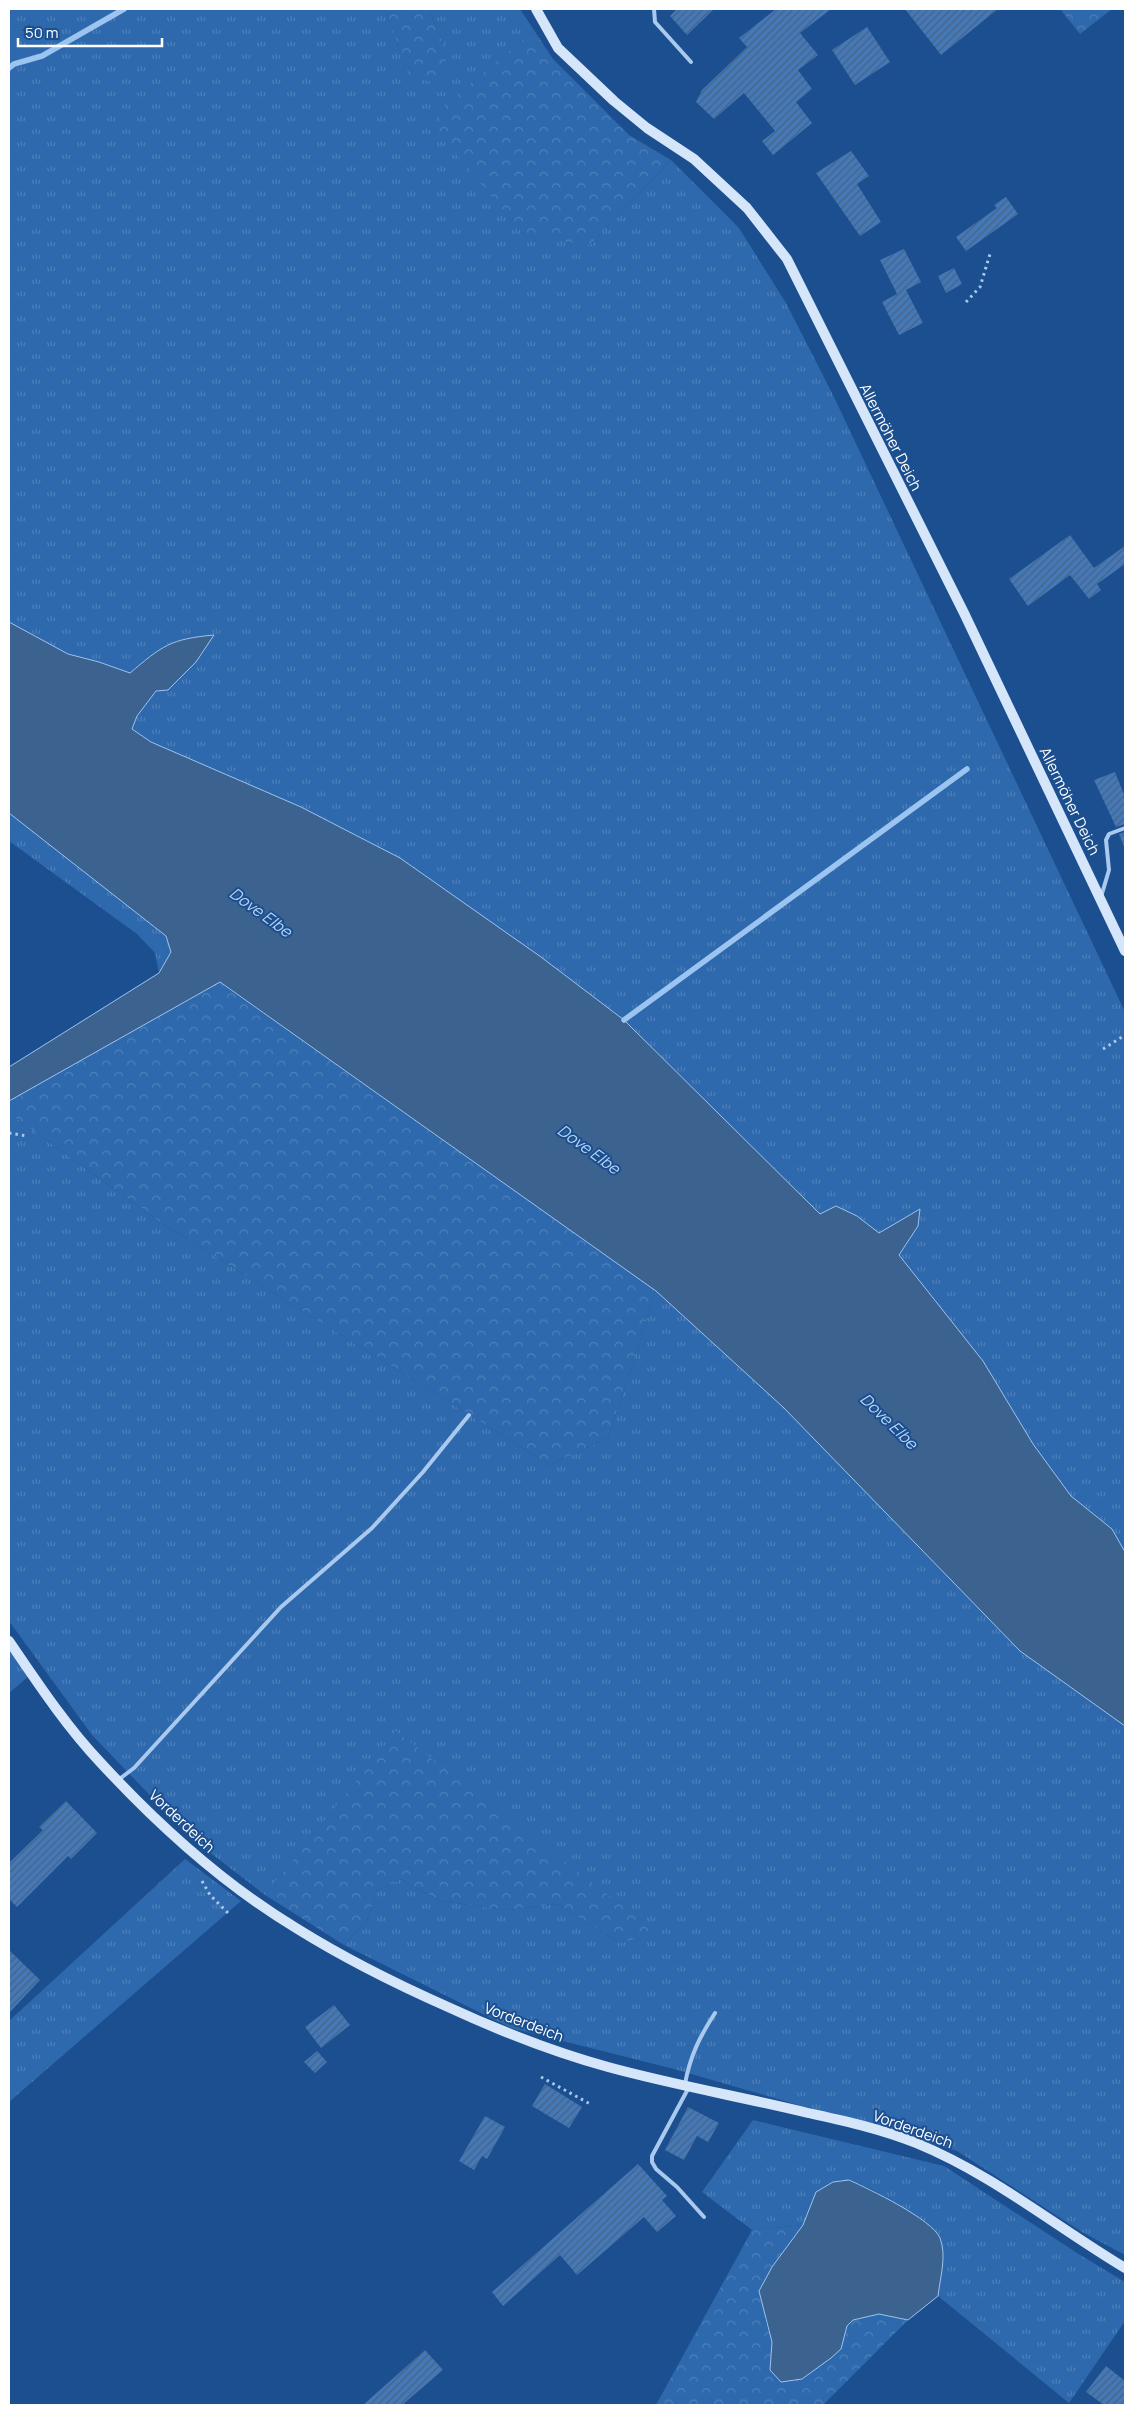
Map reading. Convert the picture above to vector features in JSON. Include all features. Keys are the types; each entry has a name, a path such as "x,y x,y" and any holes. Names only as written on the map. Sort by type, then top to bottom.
{"street":[{"name":"Allermöher Deich","path":"536,9 558,48 614,101 647,128 694,159 747,208 787,259 964,614 1125,951"},
{"name":"Vorderdeich","path":"9,1641 83,1742 118,1780 210,1867 295,1928 362,1966 471,2018 576,2058 687,2086 854,2124 912,2142 959,2162 988,2179 1125,2268"}],"lane":[{"path":"654,9 655,22 691,62"},
{"path":"1100,899 1109,870 1106,840 1109,834 1125,828"},
{"path":"118,1780 134,1768 281,1607 372,1528 469,1415"},
{"path":"704,2217 656,2169 652,2162 656,2147 687,2086 693,2051 699,2036 715,2013"}],"path":[{"path":"966,302 980,287 990,254"},
{"path":"1102,1049 1125,1034"},
{"path":"9,1133 26,1136"},
{"path":"541,2077 592,2105"}],"green space":[{"path":"9,9 385,9 409,75 443,44 429,9 520,9 534,30 440,110 590,245 671,160 739,228 786,303 832,393 1125,1012 1125,1552 1112,1529 1071,1496 1033,1444 983,1361 899,1255 918,1226 879,1233 857,1216 820,1214 624,1020 541,957 400,858 301,807 151,742 132,729 137,716 156,691 168,690 196,662 213,636 187,639 159,650 130,673 68,654 9,622"},
{"path":"385,9 429,9 443,44 447,69 431,82 409,76"},
{"path":"1060,9 1112,9 1080,34"},
{"path":"534,30 553,59 629,135 671,160 590,245 525,236 439,134 439,110"},
{"path":"9,813 166,936 171,952 159,973 155,953 137,934 9,841"},
{"path":"219,982 656,1291 608,1438 550,1465 163,1224 9,1113 9,1101"},
{"path":"9,1113 163,1224 550,1465 608,1438 656,1291 784,1408 1020,1651 1125,1726 1125,2255 1082,2232 957,2151 674,2069 511,2028 344,1945 367,1920 377,1891 401,1879 440,1901 507,1910 558,1904 619,1943 396,1732 265,1895 191,1838 92,1735 9,1621"},
{"path":"9,1649 29,1676 9,1693"},
{"path":"396,1731 657,1933 619,1943 558,1904 507,1910 440,1901 401,1879 377,1891 367,1920 344,1945 265,1895"},
{"path":"185,1859 241,1901 9,2102 9,2021"},
{"path":"753,2120 944,2166 1125,2282 1125,2321 1069,2403 938,2296 943,2258 926,2222 871,2189 849,2180 816,2192 803,2225 752,2230 702,2192"},
{"path":"803,2225 772,2267 765,2319 772,2342 770,2370 802,2379 841,2349 847,2326 853,2320 879,2314 908,2320 823,2405 656,2405 752,2230"}],"water":[{"name":"Dove Elbe","path":"9,622 68,654 130,673 150,656 168,645 187,639 214,635 196,662 168,690 156,691 137,716 132,729 151,742 301,807 400,858 541,957 624,1020 820,1214 836,1206 857,1216 879,1233 920,1209 918,1226 899,1255 983,1361 1033,1444 1071,1496 1112,1529 1125,1552 1125,1726 1020,1651 784,1408 656,1291 220,982 9,1101 9,1067 159,973 171,952 166,936 9,813"},
{"path":"849,2180 899,2205 935,2230 940,2238 943,2252 938,2296 908,2320 879,2314 853,2320 847,2326 841,2349 831,2358 802,2379 781,2382 770,2370 772,2342 759,2291 772,2267 803,2225 816,2192 833,2182"}],"building":[{"path":"677,9 714,9 687,35 670,16"},
{"path":"776,9 831,9 800,33 818,55 798,70 812,89 796,102 812,123 773,155 762,141 775,131 744,93 714,119 696,102 702,90 747,47 739,38"},
{"path":"905,9 998,9 941,55"},
{"path":"867,27 890,62 855,85 832,50"},
{"path":"851,151 869,176 857,184 881,222 860,236 816,173"},
{"path":"1006,197 1018,214 966,251 956,237 997,208 994,205"},
{"path":"904,249 921,282 906,290 923,323 899,335 882,302 897,294 880,260"},
{"path":"954,268 962,284 946,293 938,276"},
{"path":"1070,535 1094,568 1125,546 1125,564 1097,584 1101,590 1089,599 1070,575 1028,606 1009,579"},
{"path":"1115,772 1125,797 1125,824 1116,827 1094,780"},
{"path":"1125,832 1125,849 1119,834"},
{"path":"66,1801 97,1833 71,1859 68,1856 17,1907 9,1899 9,1863 43,1830 39,1827"},
{"path":"9,1950 40,1980 9,2013"},
{"path":"334,2005 350,2025 321,2048 305,2027"},
{"path":"317,2051 327,2062 315,2073 304,2062"},
{"path":"545,2084 582,2107 569,2128 532,2106"},
{"path":"688,2107 719,2123 708,2142 697,2136 684,2160 665,2150"},
{"path":"485,2116 505,2127 487,2159 482,2156 474,2170 459,2161"},
{"path":"638,2164 667,2196 662,2200 676,2216 657,2232 644,2217 577,2275 560,2255 503,2306 492,2292"},
{"path":"425,2350 443,2370 402,2405 363,2405"},
{"path":"1106,2366 1125,2381 1125,2405 1104,2405 1086,2392"}],"waterway":[{"path":"9,68 14,64 42,56 124,9"},
{"path":"624,1020 967,769"}]}
